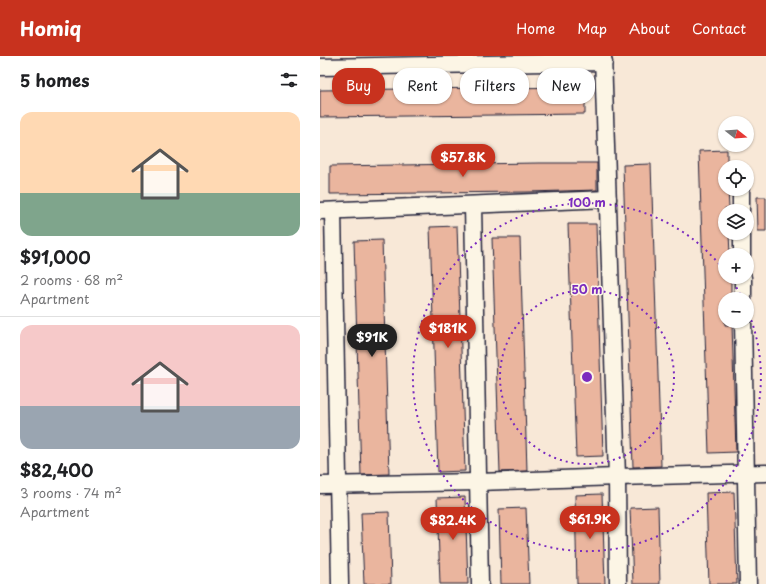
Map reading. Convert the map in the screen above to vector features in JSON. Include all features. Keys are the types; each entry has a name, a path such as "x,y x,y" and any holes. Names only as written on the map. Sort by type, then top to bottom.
{"street":[{"path":"320,67 603,59 617,477 618,584"},
{"path":"340,584 338,484 326,211 608,199"},
{"path":"473,205 480,584"},
{"path":"743,328 748,584"},
{"path":"320,485 766,474"}],"building":[{"path":"460,88 460,104 529,104 529,88 537,88 537,104 585,104 585,114 320,117 320,90 332,90 332,104 385,104 385,89 393,89 393,104 452,104 452,89"},
{"path":"718,150 718,152 727,152 727,160 718,160 718,196 728,196 729,204 718,204 718,240 729,240 730,248 718,248 718,284 731,284 731,292 718,292 718,328 732,328 736,452 709,453 699,151"},
{"path":"597,163 597,190 330,194 330,166"},
{"path":"651,164 661,466 633,467 623,165"},
{"path":"757,197 766,197 766,231 758,231"},
{"path":"568,224 596,224 603,456 576,457"},
{"path":"457,226 465,471 438,472 430,227"},
{"path":"492,238 520,238 527,471 500,472"},
{"path":"382,240 389,474 361,475 354,241"},
{"path":"734,492 737,584 709,584 706,493"},
{"path":"602,494 605,584 577,584 575,495"},
{"path":"465,497 468,584 440,584 437,498"},
{"path":"658,507 660,584 633,584 630,508"},
{"path":"526,508 529,584 501,584 499,509"},
{"path":"389,512 391,584 364,584 361,513"}]}
